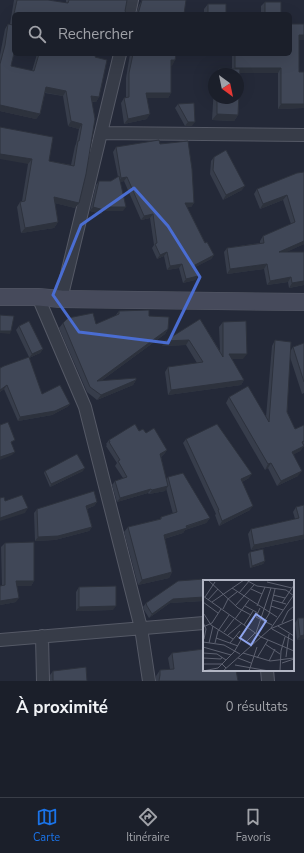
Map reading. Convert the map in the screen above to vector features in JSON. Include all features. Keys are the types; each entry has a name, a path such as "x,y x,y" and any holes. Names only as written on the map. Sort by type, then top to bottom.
{"main road":[{"path":"0,297 304,302"}],"street":[{"path":"129,12 132,0"},
{"path":"61,299 120,56"},
{"path":"101,132 304,135"},
{"path":"38,297 85,407 141,628 149,681"},
{"path":"0,640 203,623"},
{"path":"42,636 43,681"},
{"path":"267,671 268,681"}],"highlighted area":[{"path":"134,188 168,226 200,277 168,343 79,332 53,295 81,225"}],"building":[{"path":"17,0 48,0 68,3 69,0 127,0 126,12 14,12"},
{"path":"142,0 186,0 184,12 139,12"},
{"path":"265,2 281,2 281,12 265,12"},
{"path":"208,4 226,4 226,12 208,12"},
{"path":"8,24 12,25 12,56 13,56 11,66 34,71 38,56 95,56 107,60 99,97 91,96 95,119 86,174 79,203 54,197 58,222 25,228 20,202 25,201 32,159 0,154 0,127 53,137 49,161 74,166 82,124 71,121 66,91 46,87 40,114 0,105 0,64"},
{"path":"292,24 304,24 304,35 299,35 299,72 304,72 304,104 281,104 281,68 235,68 235,56 292,56"},
{"path":"133,56 176,56 175,60 171,60 171,93 146,93 150,114 128,119 124,98 129,97 129,73"},
{"path":"194,103 195,122 188,122 178,104"},
{"path":"217,104 238,104 238,115 217,114"},
{"path":"159,140 160,144 188,141 192,169 194,203 185,203 205,243 207,242 214,255 195,265 198,276 186,279 182,264 170,266 167,252 160,255 155,244 157,243 153,214 144,216 127,177 121,178 116,147"},
{"path":"226,150 245,186 226,195 213,170 214,157"},
{"path":"304,172 304,241 279,252 304,252 304,281 292,283 291,277 270,281 267,264 230,269 227,248 264,243 263,236 295,222 287,195 263,204 257,189 297,173"},
{"path":"119,176 126,207 105,207 104,210 93,207 99,181 111,181"},
{"path":"149,310 149,316 169,317 168,329 97,381 136,378 136,380 101,395 90,387 63,323 68,318 93,313 96,324 119,314 119,311"},
{"path":"0,315 14,316 11,331 0,331"},
{"path":"200,319 223,357 223,322 246,321 247,354 229,354 244,380 171,390 168,367 203,362 189,340 165,341"},
{"path":"29,321 43,349 32,354 19,326"},
{"path":"275,340 291,342 287,412 295,429 304,425 304,441 302,442 304,446 292,452 302,471 281,481 271,463 268,464 229,397 248,386 269,422"},
{"path":"304,343 304,382 293,347"},
{"path":"29,357 42,394 60,385 70,404 55,411 20,417 7,385 0,390 0,368"},
{"path":"8,422 15,440 11,442 15,452 0,457 0,425"},
{"path":"135,424 139,431 143,429 146,433 154,428 167,450 160,454 168,486 151,489 120,498 115,481 127,477 109,440"},
{"path":"217,424 252,474 241,479 253,506 222,521 219,510 186,439"},
{"path":"77,454 85,468 51,484 45,471"},
{"path":"183,473 210,518 186,526 187,528 164,535 172,572 142,580 128,527 161,519 161,517 177,512 168,477"},
{"path":"94,491 97,502 86,506 92,527 58,536 38,537 37,509"},
{"path":"22,495 28,508 0,518 0,498 4,497 5,501"},
{"path":"304,505 304,535 254,545 251,529 299,518 296,507"},
{"path":"34,542 34,581 16,581 19,598 0,601 0,586 5,585 5,543"},
{"path":"263,549 265,561 252,566 250,552"},
{"path":"204,579 203,597 173,599 152,614 146,603 178,581"},
{"path":"116,586 116,606 79,607 79,587"},
{"path":"298,618 304,618 304,635 300,636"},
{"path":"203,649 203,671 236,671 238,681 159,681 160,670 174,669 172,653"},
{"path":"86,667 87,681 53,681 53,671"}]}
